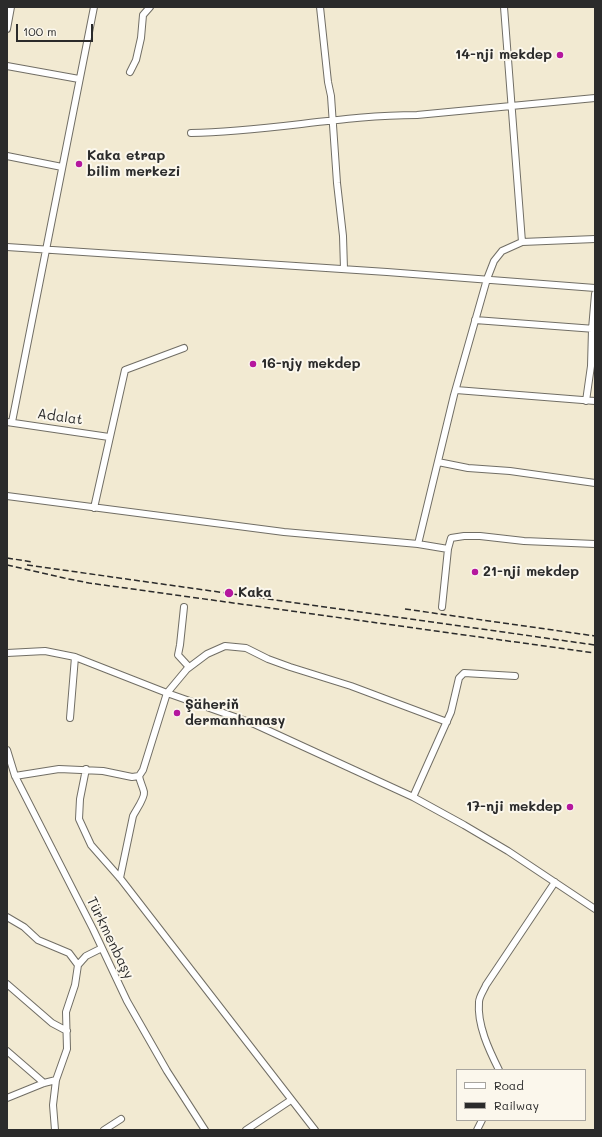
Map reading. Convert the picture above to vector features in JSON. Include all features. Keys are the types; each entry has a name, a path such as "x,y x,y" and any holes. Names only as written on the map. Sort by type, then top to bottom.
{"street":[{"path":"7,29 10,7"},
{"path":"10,422 94,7"},
{"path":"130,72 136,60 141,38 143,15 150,7"},
{"path":"320,7 333,120 343,236 344,269"},
{"path":"504,7 522,242"},
{"path":"7,66 80,79"},
{"path":"191,132 267,127 388,115 417,115 595,98"},
{"path":"7,156 62,167"},
{"path":"418,544 475,320 486,280 497,255 522,242 595,239"},
{"path":"7,247 344,269 595,288"},
{"path":"586,401 591,366 595,294"},
{"path":"475,320 593,329"},
{"path":"94,508 125,370 184,348"},
{"path":"456,390 595,401"},
{"name":"Adalat","path":"10,422 109,437"},
{"path":"438,462 468,468 510,471 595,483"},
{"path":"7,496 284,532 418,544 448,549"},
{"path":"442,607 448,549 451,538 464,536 524,541 595,544"},
{"path":"184,607 178,655 189,667"},
{"path":"15,776 59,768 103,771 132,778 139,776 143,770 167,693 189,667 207,654 225,646 246,648 268,659 351,686 447,722"},
{"path":"7,653 45,651 75,657 167,693 252,723 413,797 464,824 595,909"},
{"path":"70,718 75,657"},
{"path":"413,797 451,712 459,678 464,673 515,676"},
{"name":"Türkmenbaşy","path":"7,750 15,776 102,948 127,1001 167,1071 205,1130"},
{"path":"86,770 80,799 79,819 91,846 120,878 315,1130"},
{"path":"120,878 133,816 137,807 144,798 144,791 140,784 139,776"},
{"path":"498,1069 490,1053 482,1028 479,1001 486,985 555,882"},
{"path":"7,916 24,927 38,940 68,953 78,965"},
{"path":"55,1130 53,1105 56,1080 67,1049 66,1012 75,985 78,965 86,956 102,948"},
{"path":"7,984 52,1022 67,1031"},
{"path":"7,1051 44,1083"},
{"path":"7,1098 44,1083 56,1080"},
{"path":"246,1130 291,1100"},
{"path":"104,1130 121,1119"},
{"path":"477,1130 482,1121"}],"railway":[{"path":"7,558 33,562"},
{"path":"7,565 89,583 595,653"},
{"path":"27,565 595,645"},
{"path":"405,609 595,636"}],"place":[{"name":"14-nji mekdep","path":"560,55"},
{"name":"Kaka etrap bilim merkezi","path":"79,164"},
{"name":"16-njy mekdep","path":"253,364"},
{"name":"21-nji mekdep","path":"475,572"},
{"name":"Kaka","path":"229,593"},
{"name":"Şäheriň dermanhanasy","path":"177,713"},
{"name":"17-nji mekdep","path":"570,807"}]}
